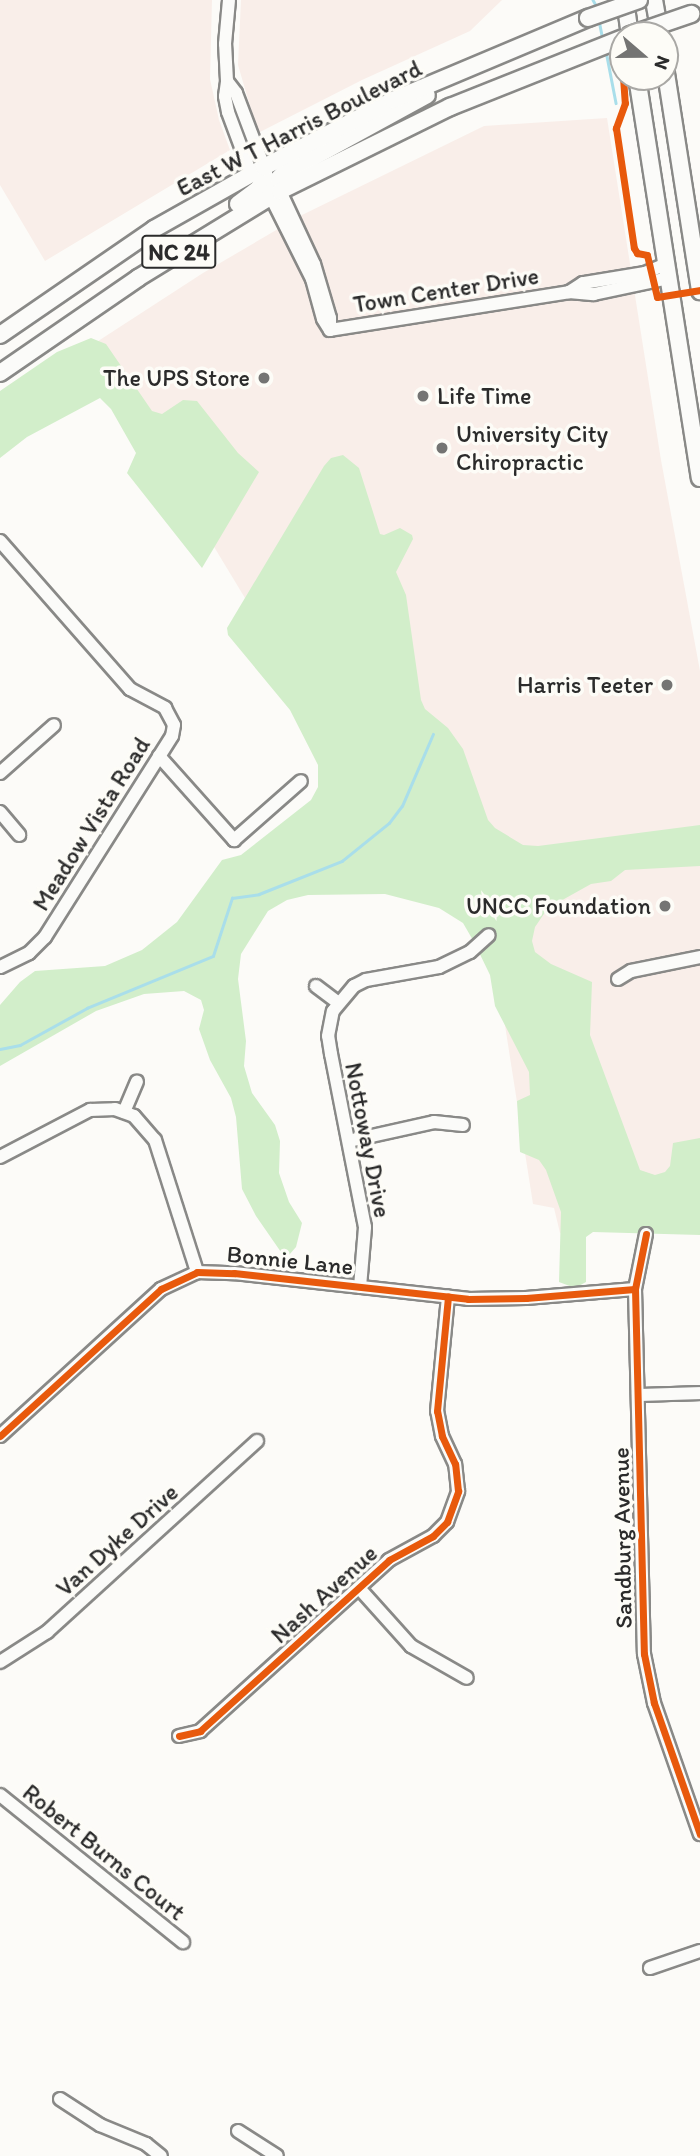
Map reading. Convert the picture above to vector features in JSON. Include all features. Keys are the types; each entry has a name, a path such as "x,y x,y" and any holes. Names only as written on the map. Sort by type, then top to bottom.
{"main road":[{"path":"625,0 628,21"},
{"name":"East W T Harris Boulevard","path":"0,335 154,229 258,170 393,100 588,18 639,0"},
{"path":"654,0 658,21"},
{"path":"671,21 697,12"},
{"name":"East W T Harris Boulevard","path":"0,373 138,278 275,194 450,107 609,42"},
{"path":"275,194 275,182 283,174 410,105 464,70"},
{"path":"639,91 700,478"},
{"path":"669,91 698,259 700,291"},
{"path":"138,278 183,238 256,193 264,178 258,170"},
{"path":"682,173 700,220"},
{"path":"668,271 698,259"},
{"path":"0,346 33,311"}],"street":[{"path":"229,0 225,44 227,81 236,93 258,170"},
{"name":"Town Center Drive","path":"275,194 312,279 323,319 330,330 569,292 594,294 668,271"},
{"name":"Meadow Vista Road","path":"0,541 131,689 169,712 174,730 45,937 29,953 0,967"},
{"path":"0,773 54,725"},
{"path":"159,756 234,840 301,781"},
{"path":"0,812 19,835"},
{"path":"316,986 337,1002 354,986 366,980 430,969 455,961 489,935"},
{"path":"618,979 631,971 700,957"},
{"name":"Nottoway Drive","path":"337,1002 328,1036 365,1227 360,1287"},
{"path":"124,1112 137,1083"},
{"path":"0,1157 84,1112 103,1108 124,1112 144,1124 155,1140 197,1272"},
{"path":"349,1141 434,1122 463,1125"},
{"name":"Sandburg Avenue","path":"646,1234 635,1289 645,1667 654,1703 700,1834"},
{"name":"Bonnie Lane","path":"0,1436 161,1289 197,1272 234,1272 448,1297 507,1299 635,1289"},
{"name":"Nash Avenue","path":"179,1736 200,1731 389,1560 433,1536 447,1522 456,1504 458,1477 442,1436 437,1411 448,1297"},
{"path":"638,1395 700,1393"},
{"name":"Van Dyke Drive","path":"0,1662 47,1632 257,1441"},
{"path":"359,1588 411,1646 467,1678"},
{"name":"Robert Burns Court","path":"0,1795 183,1942"},
{"path":"650,1968 700,1951"},
{"path":"60,2099 100,2125 146,2144 161,2156"},
{"path":"238,2131 277,2156"}],"shaded area":[{"path":"0,0 212,0 210,79 219,120 230,150 45,261 0,185"},
{"path":"241,0 502,0 470,31 362,80 258,133 238,65"},
{"path":"607,118 661,460 700,671 700,1232 664,1230 560,1233 554,1208 533,1204 493,949 410,871 92,345 203,273 302,215 484,126"}],"green space":[{"path":"91,338 106,344 152,411 162,414 183,400 197,401 238,453 259,472 202,568 127,473 136,453 111,409 100,398 27,437 0,458 0,391 57,352"},
{"path":"343,455 359,468 380,534 384,535 400,528 412,535 413,539 396,572 406,595 421,700 425,709 448,728 463,749 488,820 495,828 523,845 538,846 700,825 700,866 625,870 611,881 591,884 548,908 535,927 532,941 535,952 551,964 592,982 590,1035 640,1170 655,1175 665,1172 670,1166 673,1143 700,1138 700,1235 593,1232 586,1237 586,1282 575,1288 559,1282 561,1212 546,1170 539,1160 520,1152 517,1101 530,1095 529,1072 495,1006 490,975 474,942 463,923 439,908 385,894 308,895 287,900 268,911 241,954 238,979 246,1041 244,1066 252,1093 275,1125 280,1141 279,1173 289,1202 302,1223 296,1247 289,1255 283,1255 256,1216 242,1189 236,1117 231,1098 210,1060 199,1029 204,1010 201,1000 184,991 144,994 96,1011 0,1066 0,1005 20,982 35,971 105,966 142,950 177,922 222,860 241,855 311,800 318,787 318,765 290,710 228,635 227,628 324,466 331,458"}],"waterway":[{"path":"593,0 597,7"},
{"path":"599,20 603,41"},
{"path":"606,51 616,103"},
{"path":"0,1049 20,1045 87,1008 213,956 232,898 259,894 342,861 389,823 402,806 433,734"}],"cycle path":[{"path":"624,91 625,103 616,128 634,248 637,253 647,255 657,297 700,290"},
{"path":"646,1234 635,1289 644,1654 654,1703 700,1834"},
{"path":"0,1436 161,1289 197,1272 234,1273 468,1299 526,1298 635,1289"},
{"path":"179,1736 200,1731 389,1560 433,1536 447,1522 458,1491 455,1464 442,1436 437,1411 448,1297"}],"place":[{"name":"The UPS Store","path":"264,378"},
{"name":"Life Time","path":"423,396"},
{"name":"University City Chiropractic","path":"442,448"},
{"name":"Harris Teeter","path":"667,685"},
{"name":"UNCC Foundation","path":"665,906"}]}
